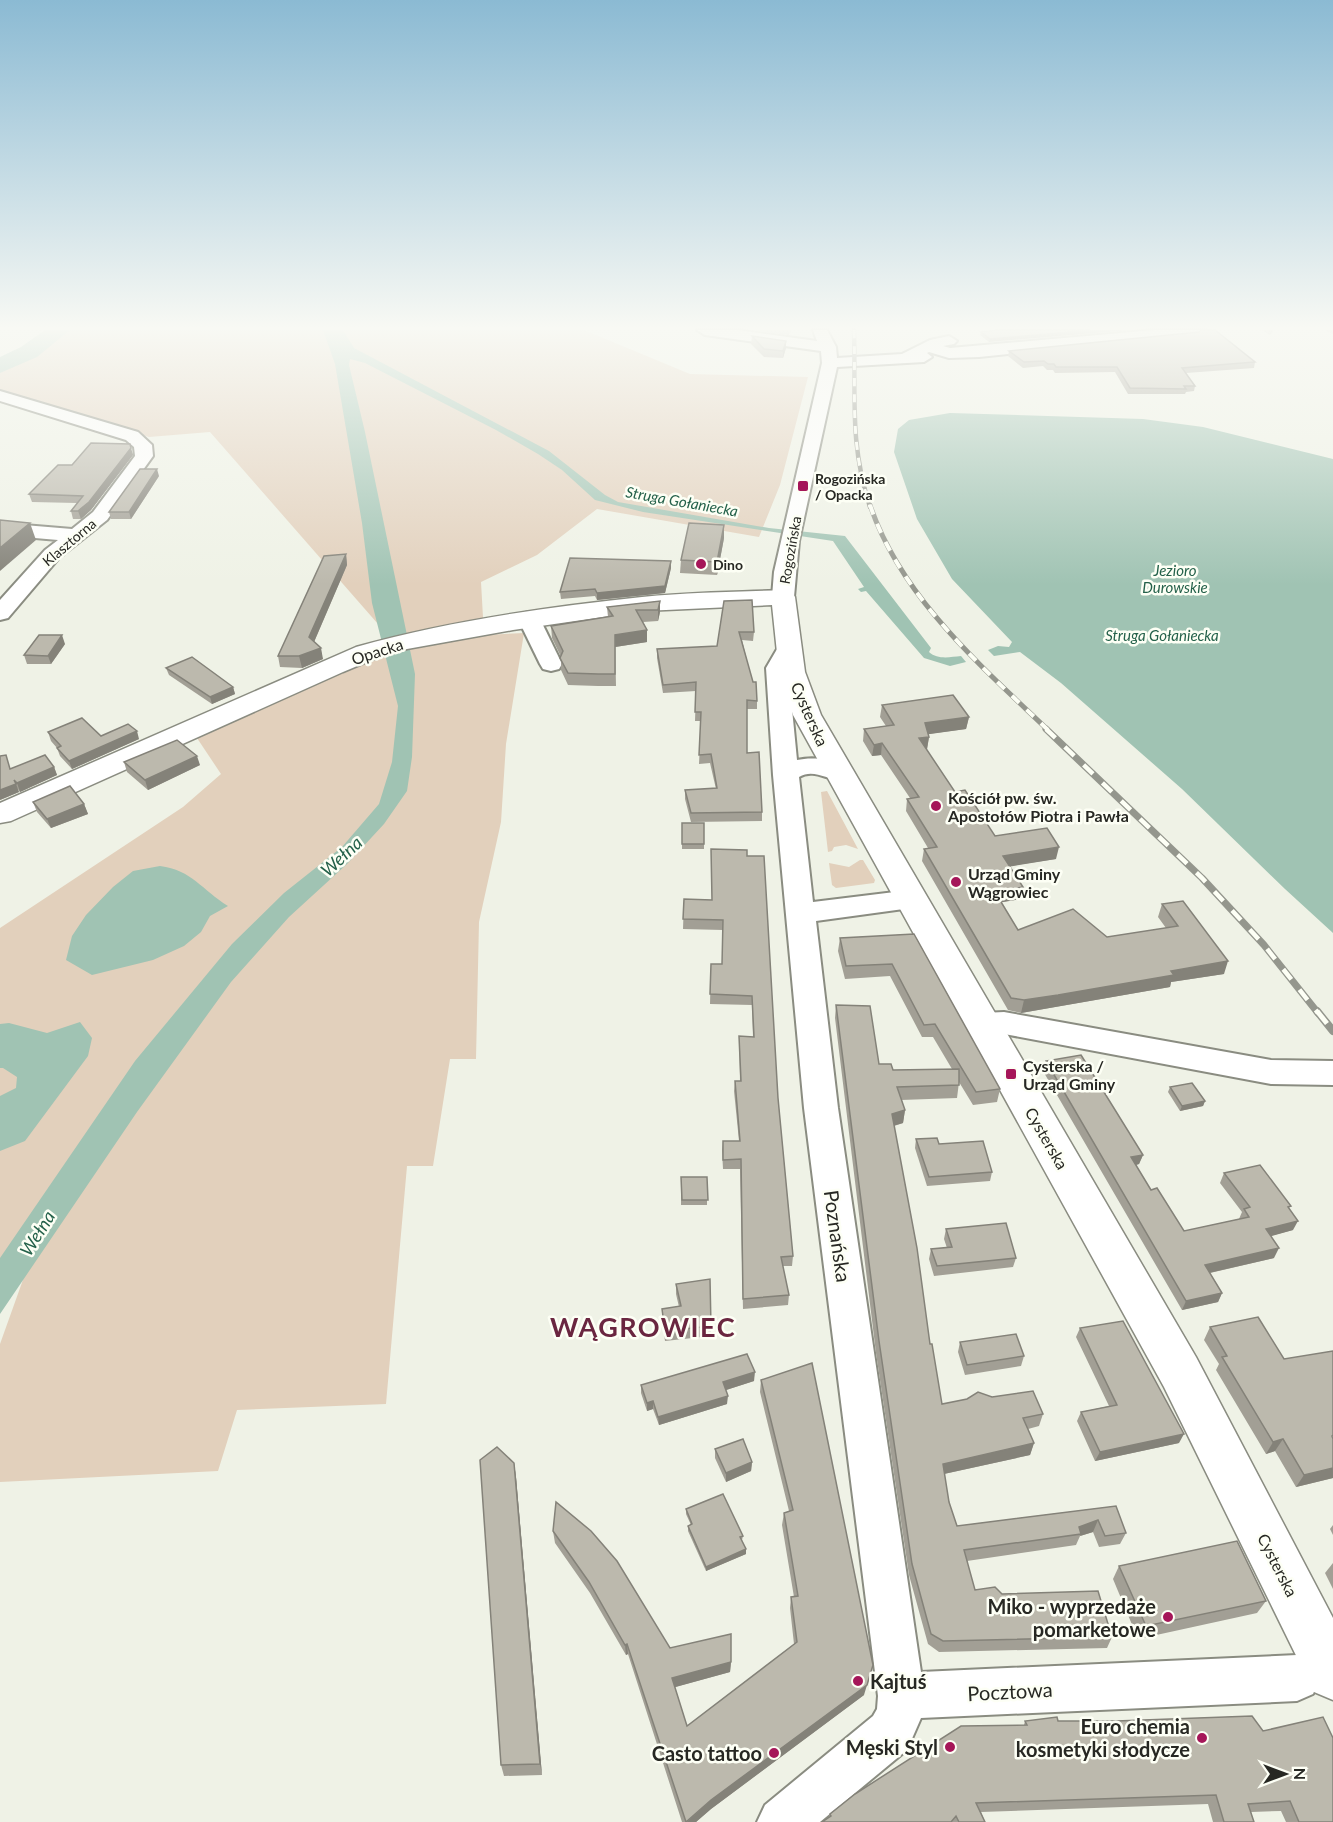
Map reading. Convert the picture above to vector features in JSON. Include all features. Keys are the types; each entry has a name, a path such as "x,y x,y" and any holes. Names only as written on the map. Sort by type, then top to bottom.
{"main road":[{"name":"Opacka","path":"0,814 365,653 449,632 644,604 783,597"},
{"name":"Cysterska","path":"783,597 792,672 807,715 1180,1372 1315,1676"}],"street":[{"name":"Klasztorna","path":"0,613 52,554 100,516 144,456 143,445 132,436 64,415"},
{"name":"Rogozińska","path":"783,597 789,541 816,415"},
{"path":"0,529 75,535"},
{"path":"529,620 550,664"},
{"name":"Poznańska","path":"788,649 777,668 821,1108 901,1696"},
{"path":"786,775 792,770 810,765 830,769 839,774"},
{"path":"802,913 911,899"},
{"path":"983,1024 1004,1023 1271,1072 1333,1073"},
{"name":"Pocztowa","path":"901,1696 1315,1676"},
{"path":"782,1822 890,1733 900,1713 901,1696"}],"shaded area":[{"path":"76,415 798,415 780,485 759,537 597,509 537,555 481,582 484,635 524,633 506,744 501,822 479,922 476,1059 450,1059 433,1166 407,1166 386,1404 237,1410 218,1471 0,1482 0,1344 44,1221 0,1287 0,928 183,807 221,774 191,729 399,648 210,432 149,437"},
{"path":"827,791 858,849 846,845 834,847 828,852 821,792"},
{"path":"863,860 875,880 874,883 836,888 832,885 829,863 849,867"}],"water":[{"name":"Wełna","path":"344,415 361,415 415,674 412,757 407,791 384,824 347,864 289,917 231,982 137,1112 0,1314 0,1258 135,1061 232,944 284,893 342,847 379,804 392,762 398,706 372,603 362,523"},
{"path":"467,415 481,415 549,451 605,495 618,502 769,528 845,536 931,648 929,652 940,657 961,656 966,662 950,666 924,658 866,591 861,592 858,589 864,587 833,541 643,512 595,500 562,470"},
{"name":"Jezioro Durowskie","path":"938,415 1143,419 1203,427 1333,459 1333,933 1182,789 1061,683 1020,652 994,656 988,650 998,646 1009,647 1012,642 952,579 917,519 894,452 898,429 909,420"},
{"path":"160,866 189,876 228,906 210,916 201,932 184,946 153,960 92,975 66,960 72,936 86,915 113,887 133,871"},
{"path":"80,1022 92,1038 88,1056 25,1141 0,1151 0,1096 16,1088 17,1077 0,1068 0,1024 9,1023 47,1033"}],"building":[{"path":"91,443 130,444 131,448 89,502 78,511 71,511 83,496 29,494 58,465 72,465"},
{"path":"140,469 157,469 129,512 109,512"},
{"path":"0,520 30,523 0,548"},
{"path":"689,523 724,525 717,562 681,560"},
{"path":"346,554 309,637 321,648 299,656 278,656 324,556"},
{"path":"570,558 671,561 665,586 597,593 595,589 560,592"},
{"path":"752,600 754,632 739,632 753,682 756,682 757,701 747,700 747,753 759,752 762,812 691,813 685,790 717,788 711,754 699,755 701,712 695,712 696,682 663,685 657,649 717,646 724,601"},
{"path":"660,601 658,610 636,610 647,630 615,635 615,674 568,673 560,658 563,651 551,626 613,616 607,607"},
{"path":"39,635 62,635 48,656 24,655"},
{"path":"192,657 233,687 210,697 166,668"},
{"path":"953,695 969,717 925,723 929,737 919,738 955,792 965,790 995,836 1047,828 1059,847 1003,856 1023,887 995,892 1018,930 1073,909 1107,937 1178,926 1162,904 1183,901 1228,961 1171,971 1174,975 1058,995 1024,1000 1011,998 924,849 937,847 907,799 919,797 882,743 874,745 864,729 894,725 882,705"},
{"path":"82,718 101,736 128,724 137,731 69,761 57,748 61,746 48,732"},
{"path":"177,740 197,756 145,780 124,762"},
{"path":"6,755 10,769 45,755 54,767 17,783 14,780 16,784 0,790 0,756"},
{"path":"70,786 84,804 47,819 33,802"},
{"path":"682,823 704,823 704,844 682,844"},
{"path":"711,849 747,850 747,856 764,856 778,1098 793,1256 781,1257 789,1295 743,1299 741,1159 723,1160 723,1141 740,1141 735,1081 741,1081 739,1036 754,1037 752,996 710,994 711,964 722,964 723,920 683,919 684,899 712,900"},
{"path":"914,934 1000,1089 976,1092 935,1024 924,1025 892,964 846,966 840,938"},
{"path":"836,1005 870,1006 879,1064 891,1064 893,1070 959,1069 959,1085 897,1087 905,1110 892,1114 917,1248 930,1344 932,1344 942,1404 967,1399 978,1392 992,1397 1033,1391 1043,1414 1023,1418 1034,1443 943,1464 949,1502 957,1526 1116,1506 1126,1533 1105,1536 1098,1520 1079,1527 1081,1534 964,1550 975,1590 995,1587 1002,1594 1098,1591 1112,1637 943,1641 931,1634 912,1564 879,1341"},
{"path":"1081,1055 1143,1155 1131,1157 1151,1190 1157,1188 1184,1231 1249,1217 1244,1209 1250,1207 1224,1173 1260,1165 1291,1206 1288,1207 1298,1221 1266,1229 1279,1248 1205,1265 1222,1293 1186,1301 1046,1061"},
{"path":"1192,1083 1205,1101 1182,1106 1170,1087"},
{"path":"937,1138 939,1144 983,1141 992,1172 929,1177 916,1139"},
{"path":"681,1177 707,1177 708,1200 682,1200"},
{"path":"1006,1223 1016,1258 937,1266 931,1249 952,1247 946,1229"},
{"path":"710,1279 711,1326 665,1331 662,1309 681,1306 676,1284"},
{"path":"1258,1317 1284,1359 1333,1351 1333,1468 1304,1475 1283,1439 1273,1442 1222,1357 1227,1356 1210,1327"},
{"path":"1123,1321 1184,1434 1100,1452 1081,1412 1117,1405 1080,1328"},
{"path":"1016,1334 1024,1356 967,1365 960,1342"},
{"path":"747,1354 755,1372 723,1382 728,1396 658,1417 653,1401 647,1403 641,1385"},
{"path":"812,1363 873,1665 867,1685 711,1800 686,1822 627,1644 625,1645 589,1582 553,1531 556,1502 591,1531 617,1561 670,1648 731,1634 731,1662 672,1678 687,1726 797,1642 791,1597 798,1596 784,1513 793,1510 761,1380"},
{"path":"743,1439 752,1462 726,1473 715,1449"},
{"path":"497,1447 514,1463 540,1764 501,1765 480,1460"},
{"path":"723,1494 743,1536 740,1537 746,1549 706,1567 688,1526 692,1524 686,1509"},
{"path":"1237,1541 1266,1601 1146,1626 1119,1566"},
{"path":"1252,1716 1263,1731 1323,1717 1333,1738 1333,1822 1299,1822 1290,1801 1248,1804 1254,1822 1224,1822 1216,1795 976,1803 985,1822 959,1822 956,1816 951,1822 822,1822 855,1794 961,1726 1027,1725 1025,1721 1057,1717 1058,1721 1116,1721"}],"railway":[{"path":"855,415 859,461 870,507"},
{"path":"870,505 901,570 922,599 970,655 1048,730"},
{"path":"1046,729 1202,878 1264,945 1318,1013"},
{"path":"1317,1011 1333,1031"}],"place":[{"name":"Rogozińska / Opacka","path":"803,486"},
{"name":"Dino","path":"701,564"},
{"name":"Kościół pw. św. Apostołów Piotra i Pawła","path":"936,806"},
{"name":"Urząd Gminy Wągrowiec","path":"956,882"},
{"name":"Cysterska / Urząd Gminy","path":"1011,1074"},
{"name":"Miko - wyprzedaże pomarketowe","path":"1168,1617"},
{"name":"Kajtuś","path":"858,1681"},
{"name":"Euro chemia kosmetyki słodycze","path":"1202,1738"},
{"name":"Męski Styl","path":"950,1747"},
{"name":"Casto tattoo","path":"774,1753"}],"district":[{"name":"WĄGROWIEC","path":"643,1326"}],"water label":[{"name":"Struga Gołaniecka","path":"682,501"},
{"name":"Struga Gołaniecka","path":"1162,635"}]}
